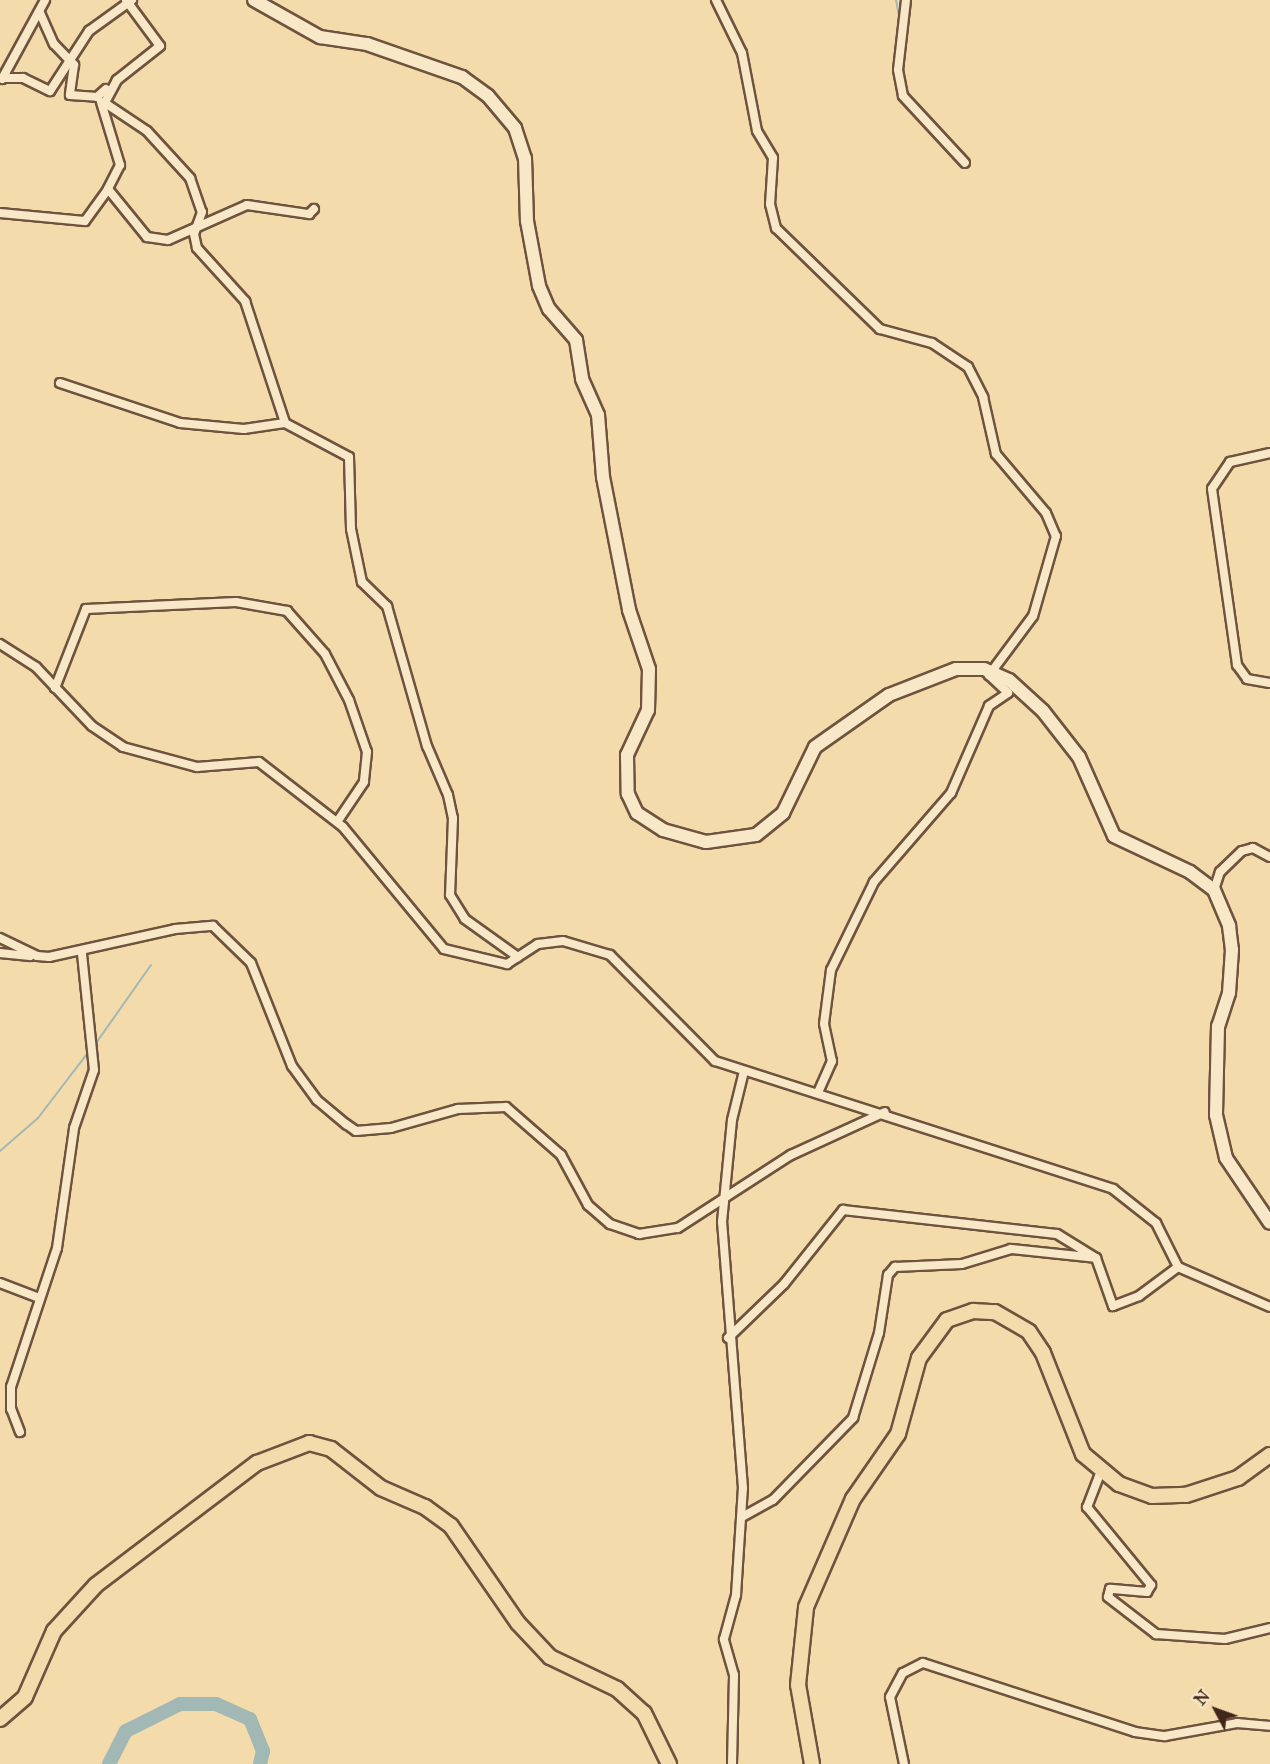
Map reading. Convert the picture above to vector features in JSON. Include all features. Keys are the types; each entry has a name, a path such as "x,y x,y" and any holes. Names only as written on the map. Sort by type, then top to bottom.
{"main road":[{"path":"254,0 320,37 367,44 462,77 488,96 515,128 525,158 527,221 539,286 549,309 576,340 582,379 598,415 603,477 630,615 649,669 648,710 633,737 626,768 629,801 644,820 706,842 756,835 783,813 803,766 820,742 922,679 962,668 991,671 1043,711 1079,757 1114,836 1190,872 1214,890 1229,926 1232,950 1229,993 1218,1026 1216,1115 1226,1158 1270,1223"},
{"path":"812,1764 798,1685 806,1607 853,1499 898,1434 919,1358 936,1330 973,1311 995,1312 1029,1332 1043,1353 1066,1422 1083,1454 1101,1472 1152,1496 1186,1495 1238,1478 1270,1455"},
{"path":"0,1719 25,1697 54,1631 96,1585 257,1463 309,1443 331,1449 381,1488 442,1519 550,1657 617,1689 644,1713 669,1764"}],"street":[{"path":"1,80 40,13 45,0"},
{"path":"1,80 23,78 50,91 68,61 89,31 128,0 160,46 100,95 70,95 74,69 68,61 40,13"},
{"path":"716,0 742,53 757,131 773,158 770,204 776,228 874,325 932,343 968,367 977,379 996,454 1054,527 1056,541 1033,616 991,671 992,680 1008,693 989,706 951,793 874,882 831,970 824,1023 832,1061 818,1092"},
{"path":"906,0 898,70 903,96 965,164"},
{"path":"112,86 105,103 149,133 190,178 202,212 196,225 199,252 245,301 285,423"},
{"path":"0,213 85,221 108,189 120,165 100,95"},
{"path":"108,189 147,237 164,241 196,225 247,205 309,214 314,209"},
{"path":"60,383 180,423 244,429 285,423 349,457 351,529 362,582 387,606 427,746 448,795 453,818 450,895 465,919 518,957"},
{"path":"1270,453 1230,462 1212,489 1237,665 1247,679 1270,683"},
{"path":"55,688 86,609 236,602 287,611 324,654 349,700 367,752 364,782 338,822"},
{"path":"0,644 29,661 92,726 123,747 197,767 259,762 338,822 439,946 507,964 552,941 576,942 610,956 705,1053 744,1071 885,1112 1120,1193 1156,1223 1178,1267 1270,1307"},
{"path":"1214,890 1220,872 1242,851 1253,848 1270,857"},
{"path":"0,953 37,957 82,953 175,929 213,926 251,963 295,1071 317,1100 356,1131 391,1128 472,1106 506,1107 551,1143 572,1170 582,1198 610,1224 657,1235 723,1201 791,1155 885,1112"},
{"path":"0,938 37,957"},
{"path":"20,1432 11,1409 11,1387 67,1209 74,1128 94,1070 82,953"},
{"path":"732,1764 734,1675 724,1639 736,1595 742,1517 740,1419 728,1338 723,1201 744,1071"},
{"path":"728,1338 784,1284 843,1210 1049,1232 1081,1244 1096,1258 1114,1307 1178,1267"},
{"path":"742,1517 773,1500 853,1418 879,1333 888,1275 895,1267 962,1264 1011,1249 1096,1258"},
{"path":"0,1283 39,1298"},
{"path":"1101,1472 1087,1507 1150,1585 1147,1592 1110,1589 1108,1597 1156,1634 1225,1639 1270,1628"},
{"path":"904,1764 890,1697 903,1673 923,1663 1135,1732 1165,1736 1237,1723 1270,1726"}],"waterway":[{"path":"896,0 899,15"},
{"path":"94,1046 151,965"},
{"path":"0,1151 38,1118 90,1050"},
{"path":"109,1764 126,1731 180,1704 216,1704 250,1719 263,1751 260,1764"}]}
